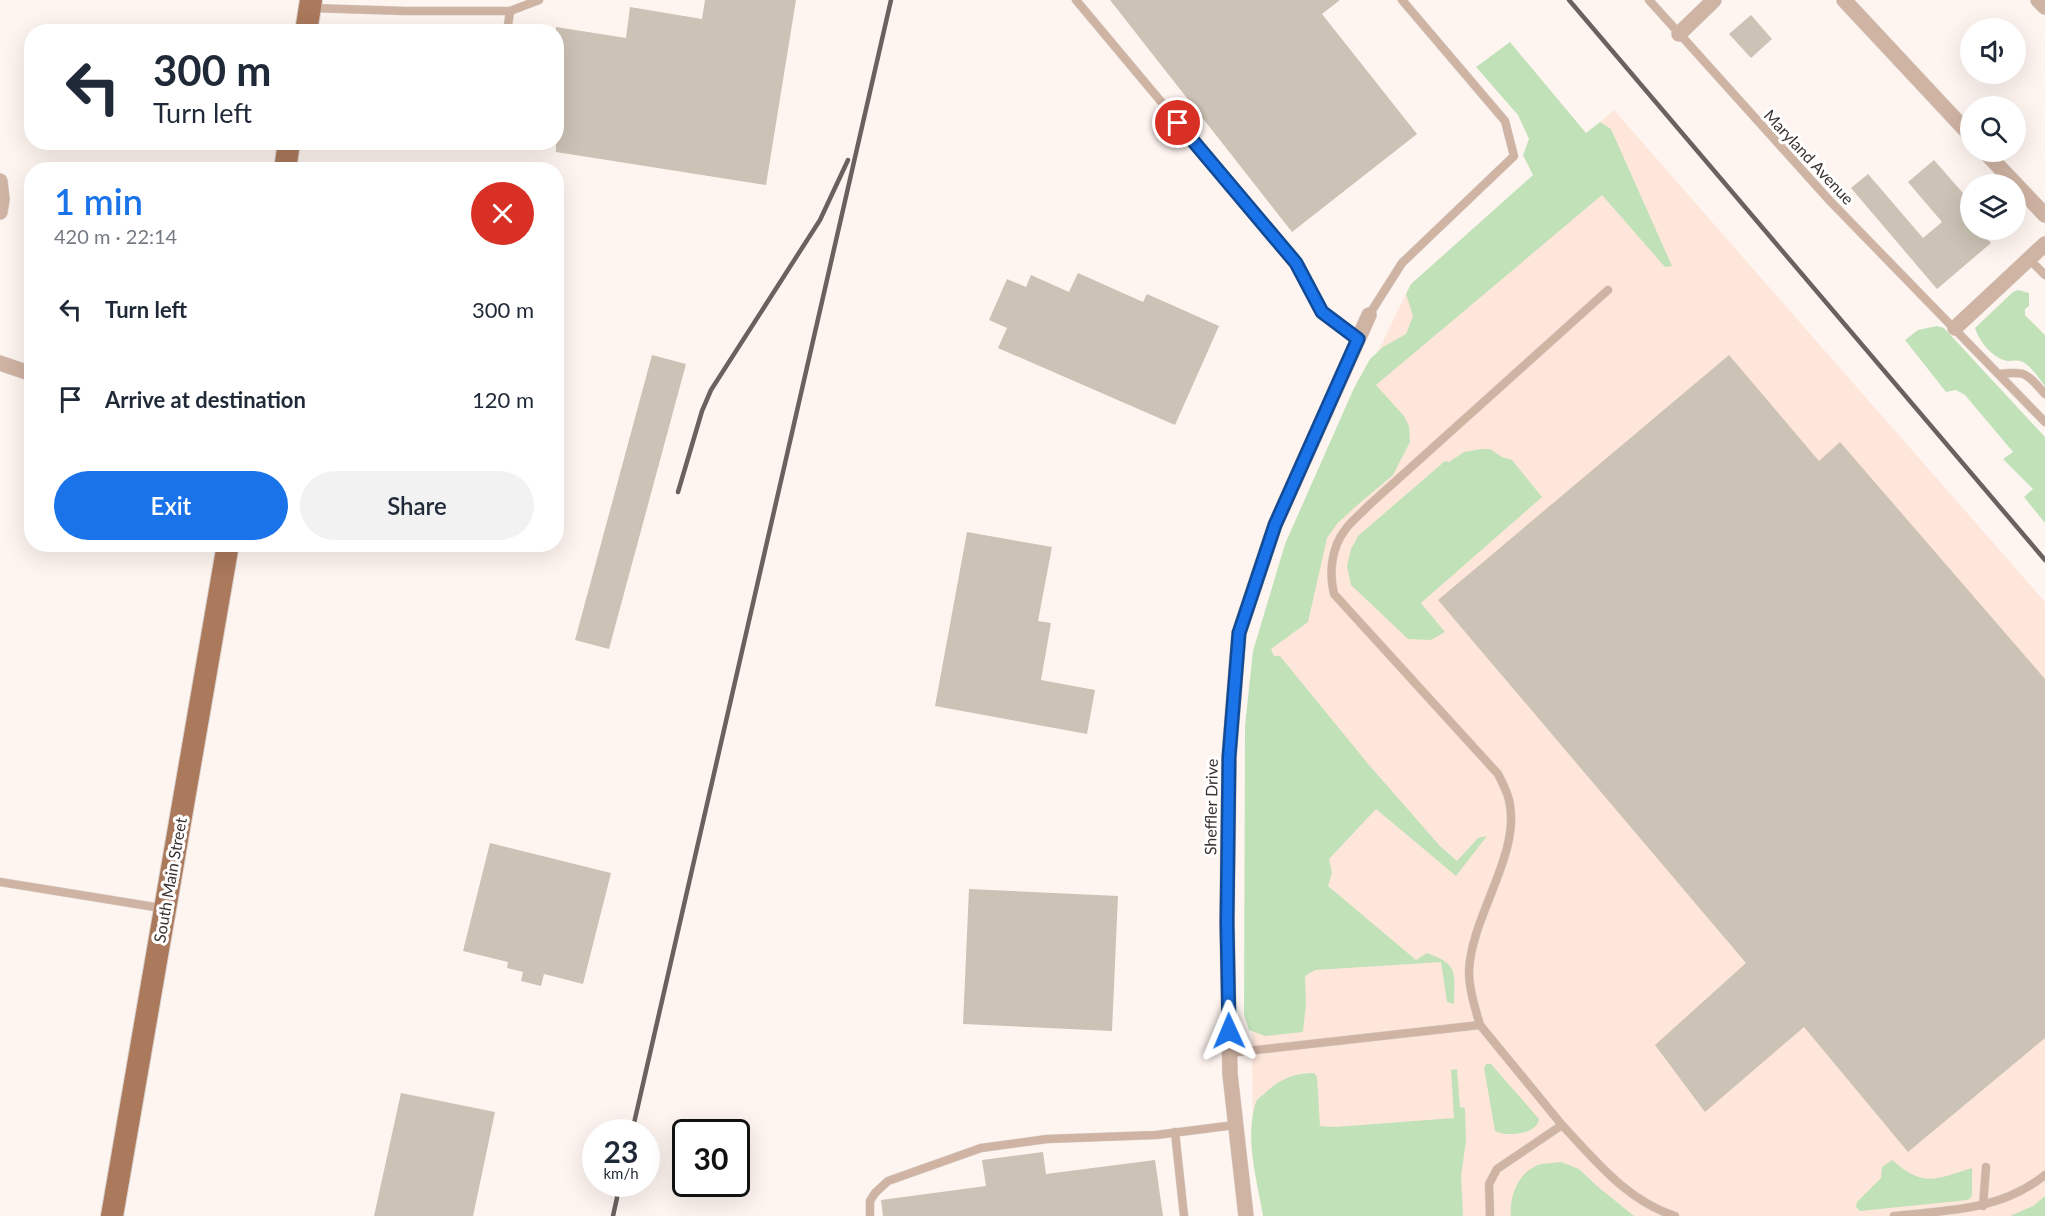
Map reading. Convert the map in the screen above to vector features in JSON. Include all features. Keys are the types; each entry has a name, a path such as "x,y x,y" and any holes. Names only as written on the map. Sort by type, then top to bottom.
{"main road":[{"path":"307,24 310,4"},
{"name":"South Main Street","path":"112,1216 227,552"}],"street":[{"path":"1679,34 1714,0"},
{"path":"1844,0 1960,124"},
{"path":"2038,0 2045,7"},
{"path":"1995,162 2045,215"},
{"path":"0,181 2,198 0,212"},
{"path":"1954,328 2045,244"},
{"name":"Sheffler Drive","path":"1246,1216 1229,1053 1227,922 1229,757 1239,633 1275,525 1369,315"},
{"path":"0,363 24,371"}],"lane":[{"path":"310,4 406,11 510,11 539,0"},
{"path":"1076,0 1296,263 1322,312 1358,339"},
{"path":"1369,315 1402,263 1514,156 1505,121 1402,0"},
{"name":"Maryland Avenue","path":"1649,0 1830,201 2045,422"},
{"path":"508,24 510,11"},
{"path":"2029,259 2045,275"},
{"path":"1608,290 1344,530 1335,548 1330,579 1334,594 1498,774 1509,801 1510,821 1507,846 1473,945 1469,971 1473,1000 1480,1025 1562,1125 1610,1176 1642,1202 1675,1216"},
{"path":"1999,374 2020,372 2028,375 2045,394"},
{"path":"0,882 165,909"},
{"path":"1229,1053 1480,1025"},
{"path":"870,1216 870,1201 874,1193 888,1181 981,1148 1047,1139 1175,1132 1235,1125"},
{"path":"1490,1216 1489,1184 1497,1169 1562,1125"},
{"path":"1175,1132 1184,1216"},
{"path":"1983,1206 1986,1167"},
{"path":"1894,1216 1983,1206 2022,1191 2045,1175"}],"shaded area":[{"path":"1614,110 2045,602 2045,1216 1265,1216 1253,1157 1249,684 1306,498 1411,284"}],"green space":[{"path":"1510,42 1586,133 1600,122 1611,129 1672,266 1665,267 1602,195 1376,385 1404,416 1409,426 1410,442 1393,475 1337,524 1327,538 1308,622 1271,649 1274,656 1280,656 1369,765 1440,846 1457,861 1478,838 1487,836 1456,876 1376,809 1329,859 1332,873 1328,886 1416,960 1427,953 1438,957 1450,966 1454,977 1454,1004 1447,1002 1441,962 1315,970 1305,976 1306,1003 1303,1032 1265,1036 1249,1030 1244,1015 1245,726 1253,651 1285,544 1354,388 1370,359 1383,347 1406,334 1413,316 1406,294 1411,284 1533,175 1523,155 1529,139 1518,115 1476,67"},
{"path":"2018,290 2029,293 2029,306 2025,309 2025,315 2045,335 2045,386 2024,362 2002,360 1992,353 1983,344 1975,328 2013,292"},
{"path":"1937,326 1944,328 2045,437 2045,523 2024,497 2033,489 2003,459 2013,452 1965,395 1956,390 1946,392 1905,340 1918,330"},
{"path":"1490,449 1512,460 1542,497 1421,603 1445,632 1431,640 1408,639 1351,585 1347,566 1351,549 1358,536 1445,461 1449,462 1464,452"},
{"path":"1486,1064 1491,1064 1539,1119 1533,1128 1513,1134 1495,1131 1484,1068"},
{"path":"1457,1069 1460,1107 1465,1108 1466,1141 1461,1176 1463,1216 1263,1216 1253,1160 1252,1118 1257,1100 1275,1085 1292,1076 1314,1073 1317,1077 1320,1126 1335,1127 1454,1118 1451,1070"},
{"path":"1892,1160 1913,1175 1930,1179 1972,1168 1972,1196 1968,1200 1860,1211 1856,1207 1857,1202 1881,1178 1882,1167"},
{"path":"1561,1162 1579,1169 1634,1216 1511,1216 1514,1192 1521,1178 1533,1167"},
{"path":"2045,1196 2045,1216 2010,1216 2033,1206"}],"building":[{"path":"705,0 796,0 766,185 556,152 556,150 564,150 564,28 626,38 630,7 702,19"},
{"path":"1110,0 1340,0 1322,14 1417,134 1292,232"},
{"path":"1751,15 1772,39 1751,58 1729,34"},
{"path":"1934,160 1960,190 1960,240 1988,240 1991,243 1937,289 1851,188 1868,174 1923,238 1942,222 1908,182"},
{"path":"1078,273 1143,302 1147,294 1219,326 1175,425 998,348 1007,328 989,320 1007,279 1026,287 1031,275 1069,292"},
{"path":"652,355 686,364 609,649 575,640"},
{"path":"1729,355 1819,461 1840,442 2045,679 2045,1038 1908,1152 1804,1027 1705,1112 1655,1045 1746,963 1438,600"},
{"path":"967,532 1052,547 1038,621 1051,623 1041,680 1095,690 1087,734 935,706"},
{"path":"490,843 611,873 583,984 544,974 541,986 521,981 523,972 507,968 508,962 463,951"},
{"path":"969,889 1118,896 1112,1031 963,1024"},
{"path":"401,1093 495,1112 473,1216 374,1216"},
{"path":"1043,1152 1046,1174 1155,1160 1163,1216 883,1216 881,1200 986,1186 982,1160"}],"railway":[{"path":"635,1119 891,0"},
{"path":"1569,0 2045,560"},
{"path":"678,492 702,411 711,390 820,220 848,160"},
{"path":"613,1216 617,1197"}],"route":[{"path":"1178,123 1296,263 1322,312 1358,339 1275,525 1239,633 1229,757 1227,922 1229,1031"}]}
